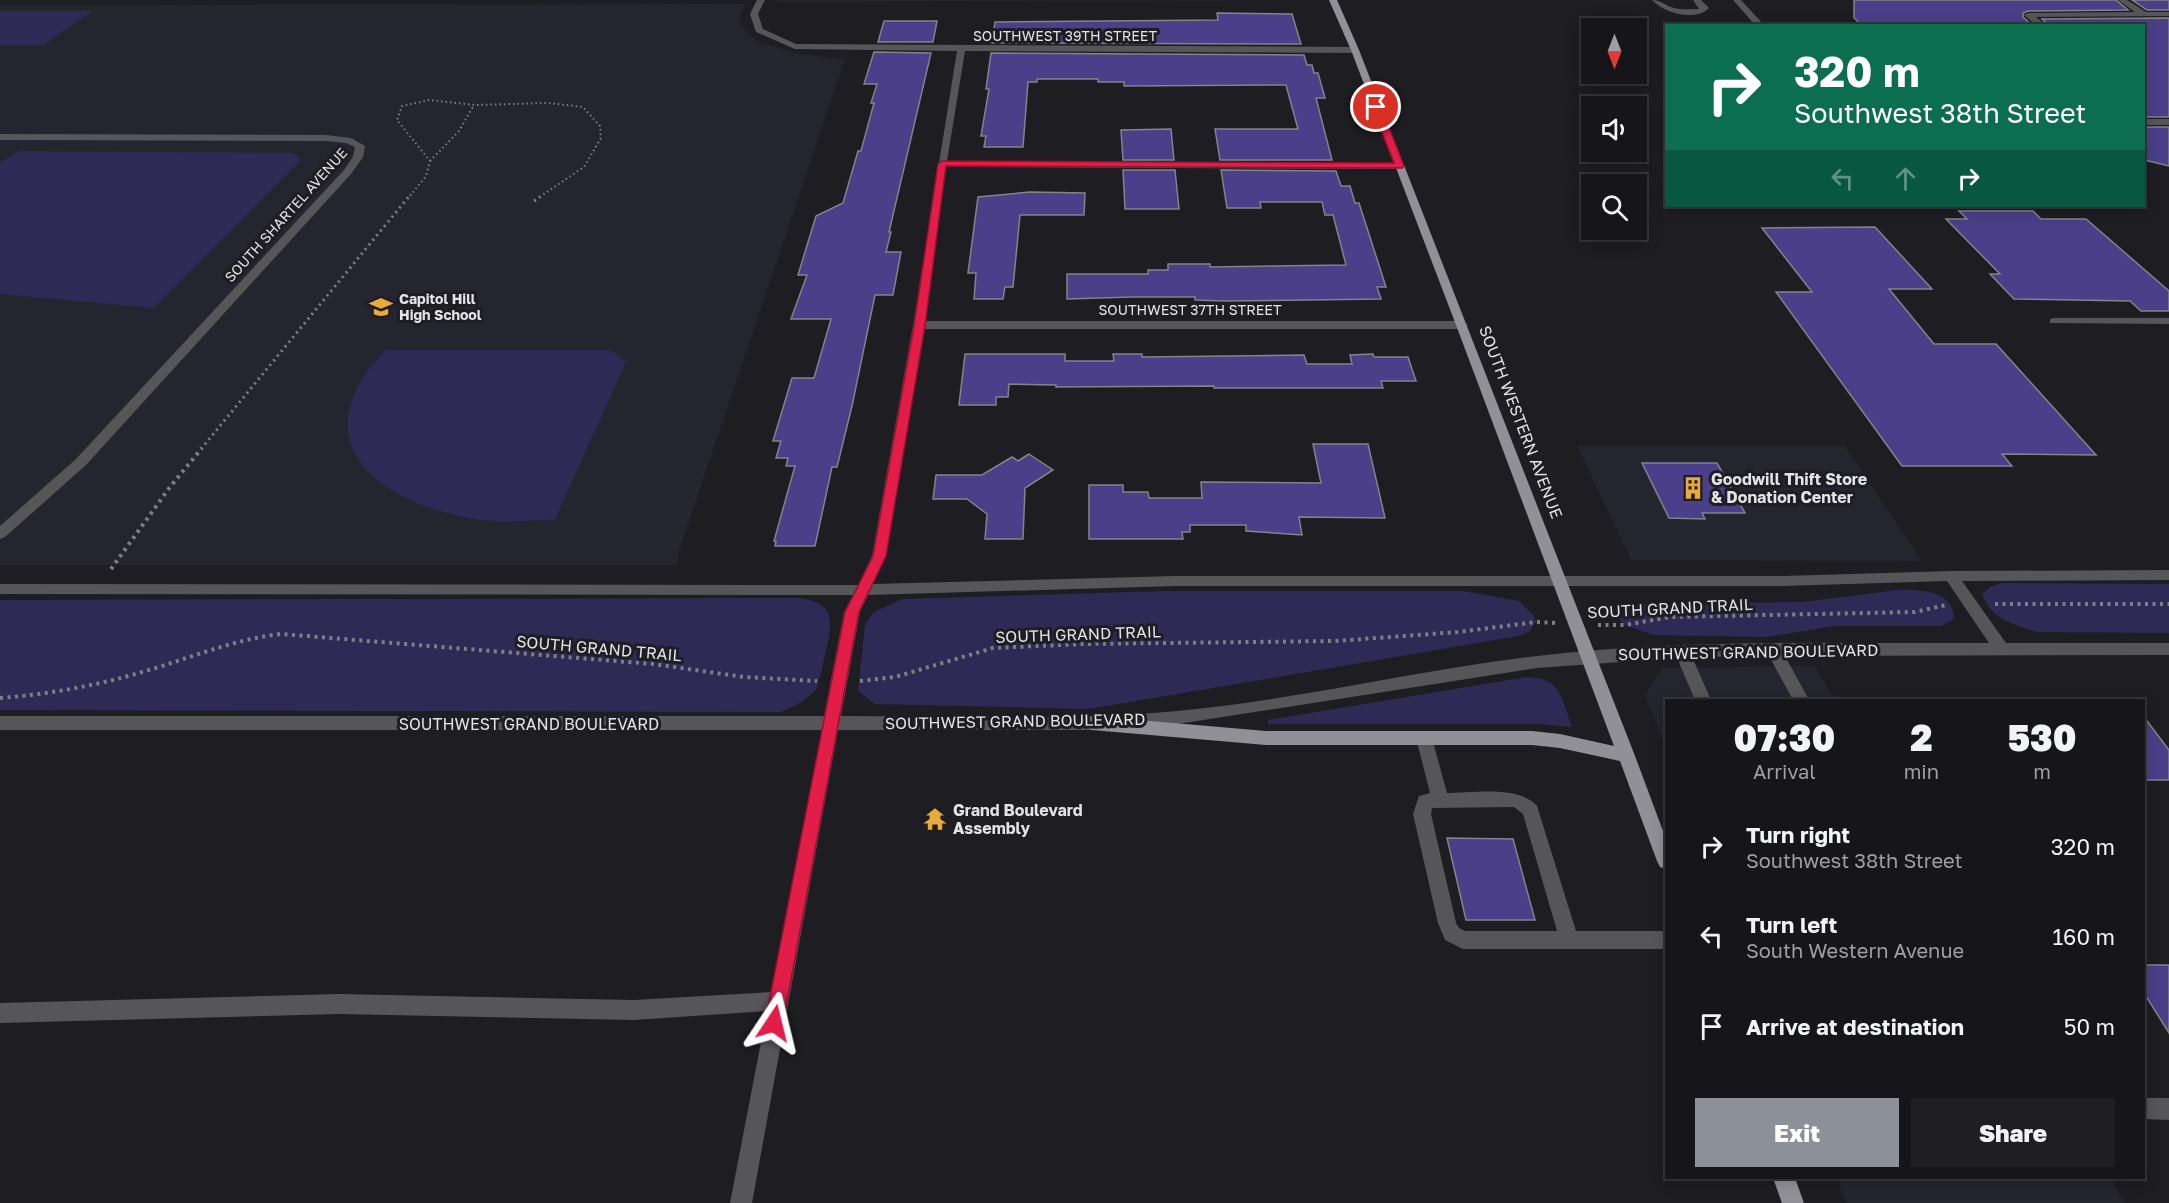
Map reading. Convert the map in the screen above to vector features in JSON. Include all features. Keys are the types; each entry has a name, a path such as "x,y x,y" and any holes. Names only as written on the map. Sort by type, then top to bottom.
{"main road":[{"name":"SOUTH WESTERN AVENUE","path":"1333,0 1355,50 1462,325 1665,858"},
{"path":"1092,723 1266,738 1551,740 1627,756"},
{"path":"1784,1179 1793,1203"}],"street":[{"name":"SOUTHWEST 39TH STREET","path":"761,0 754,14 759,30 795,46 961,50 1355,50"},
{"path":"1656,0 1663,9 1701,11 1705,8 1697,0"},
{"path":"1737,0 1759,24"},
{"path":"2121,0 2145,14"},
{"path":"2040,24 2028,15 2169,14"},
{"path":"741,1203 852,612 879,556 919,326 961,50"},
{"path":"2145,122 2169,122"},
{"name":"SOUTH SHARTEL AVENUE","path":"0,137 326,138 348,140 360,146 361,149 358,159 335,185 81,462 0,534"},
{"path":"942,164 1399,166"},
{"path":"2054,321 2169,321"},
{"name":"SOUTHWEST 37TH STREET","path":"919,326 1462,325"},
{"path":"0,589 863,590 1176,581 1772,581 1951,576 2169,575"},
{"path":"1951,576 2001,649"},
{"name":"SOUTHWEST GRAND BOULEVARD","path":"0,723 1092,723 1178,717 1234,710 1537,662 1589,657 1682,651 2169,649"},
{"path":"1774,650 1800,699"},
{"path":"1682,651 1703,699"},
{"path":"1424,738 1440,800"},
{"path":"1569,940 1531,811 1525,804 1515,800 1425,801 1422,814 1447,923 1452,934 1463,940 1569,940 1665,940"},
{"path":"0,1013 339,1004 634,1010 778,1001"},
{"path":"2145,1109 2169,1108"}],"path":[{"path":"430,161 397,120 402,106 429,100 474,105 549,103 583,107 600,126 601,138 584,167 534,201"},
{"path":"95,589 170,487 426,176 430,161 459,131 474,105"},
{"name":"SOUTH GRAND TRAIL","path":"0,698 75,690 250,638 281,634 653,664 786,681 869,681 895,677 993,648 1082,644 1336,641 1408,637 1536,622 1626,625 1670,617 1915,612 1940,605 2169,604"}],"shaded area":[{"path":"777,0 1309,0 777,2"},
{"name":"Capitol Hill High School","path":"745,4 738,19 757,41 795,53 845,60 678,554 678,565 0,565 0,5"},
{"path":"0,11 93,11 43,45 0,45"},
{"path":"19,151 294,153 301,160 154,308 0,294 0,162"},
{"path":"386,350 610,350 626,362 555,519 496,521 468,518 439,511 410,500 384,485 364,467 351,444 348,417 358,386"},
{"path":"1577,446 1845,446 1922,561 1631,560"},
{"path":"2002,583 2169,584 2169,633 2038,632 2029,630 2004,620 1986,602 1982,594 1990,587"},
{"path":"1897,590 1925,591 1942,597 1952,609 1954,619 1941,626 1835,626 1768,637 1653,635 1625,625 1618,614 1637,605 1803,602"},
{"path":"1165,591 1463,591 1519,601 1533,615 1536,622 1529,632 1519,636 1089,709 875,704 858,691 865,625 874,612 902,599"},
{"path":"800,598 820,604 825,609 829,615 830,630 817,688 800,703 780,712 0,710 0,600"},
{"path":"1815,666 1834,699 1665,699 1665,745 1645,695 1662,668"},
{"path":"1527,677 1539,678 1554,686 1562,699 1572,727 1538,724 1268,724 1268,720"},
{"path":"1837,1179 2111,1179 2125,1203 1846,1203"}],"building":[{"path":"1854,0 2116,0 2128,10 2028,11 2023,13 2023,17 2031,24 1861,24 1854,18"},
{"path":"2132,0 2169,0 2169,10 2147,10"},
{"path":"1217,13 1292,14 1301,44 992,43 995,22 1218,20"},
{"path":"2169,18 2169,117 2145,117 2145,24 2047,24 2042,19"},
{"path":"884,21 937,21 933,42 878,42"},
{"path":"874,52 931,53 889,232 891,232 886,252 901,252 893,295 875,295 852,406 837,467 832,467 815,546 775,546 776,541 774,541 795,466 786,466 788,458 776,458 781,441 773,441 792,378 814,378 831,319 791,319 807,275 798,275 816,216 843,203 858,151 861,151 877,84 864,84"},
{"path":"991,53 1304,55 1307,65 1312,65 1314,73 1318,73 1325,98 1316,98 1332,160 1220,160 1215,129 1298,129 1286,85 1124,86 1124,82 1098,82 1098,79 1037,79 1037,82 1028,82 1023,147 984,147 986,136 981,136 989,89 986,89"},
{"path":"2145,127 2169,127 2169,166 2145,160"},
{"path":"1171,129 1174,160 1123,160 1121,130"},
{"path":"1123,170 1175,170 1179,209 1125,209"},
{"path":"1221,170 1336,171 1341,186 1350,186 1355,203 1359,203 1386,287 1377,287 1381,299 1224,301 1195,300 1195,297 1132,297 1067,299 1067,274 1148,274 1148,270 1168,270 1168,264 1210,264 1210,267 1346,265 1333,215 1325,215 1322,202 1260,202 1261,208 1227,208"},
{"path":"1030,192 1085,193 1084,215 1020,215 1013,287 1005,287 1003,299 974,299 976,273 968,273 978,197"},
{"path":"1959,211 2033,211 2041,219 2086,219 2169,291 2169,311 2141,311 2130,301 2014,299 1990,274 2000,274 1946,219 1967,219"},
{"path":"1875,227 1932,289 1889,289 1934,344 1996,344 2096,455 2002,454 2012,466 1902,466 1776,292 1812,292 1762,228"},
{"path":"965,354 1065,354 1065,361 1114,361 1113,354 1142,354 1142,357 1304,355 1307,364 1352,364 1350,355 1373,354 1374,357 1408,357 1416,381 1381,381 1383,388 1056,387 1056,385 1009,384 1008,397 996,397 996,405 959,405"},
{"path":"1313,444 1368,444 1385,518 1299,517 1302,535 1246,531 1246,525 1190,525 1190,532 1182,532 1183,539 1089,539 1089,485 1123,485 1123,492 1148,492 1149,498 1202,498 1201,482 1321,483"},
{"path":"1029,454 1053,470 1025,488 1023,539 985,539 987,514 967,499 933,499 936,475 982,475 1012,457 1018,461"},
{"name":"Goodwill Thift Store & Donation Center","path":"1642,463 1717,463 1745,513 1702,513 1705,519 1669,518"},
{"path":"2145,718 2169,750 2169,780 2145,780"},
{"path":"1447,838 1513,839 1535,920 1466,920"},
{"path":"2145,965 2169,965 2169,1033 2145,995"}],"place":[{"name":"Capitol Hill High School","path":"381,307"},
{"name":"Goodwill Thift Store & Donation Center","path":"1693,488"},
{"name":"Grand Boulevard Assembly","path":"935,819"}],"route":[{"path":"774,1023 852,612 879,556 919,326 942,164 1399,166 1376,107"}]}
